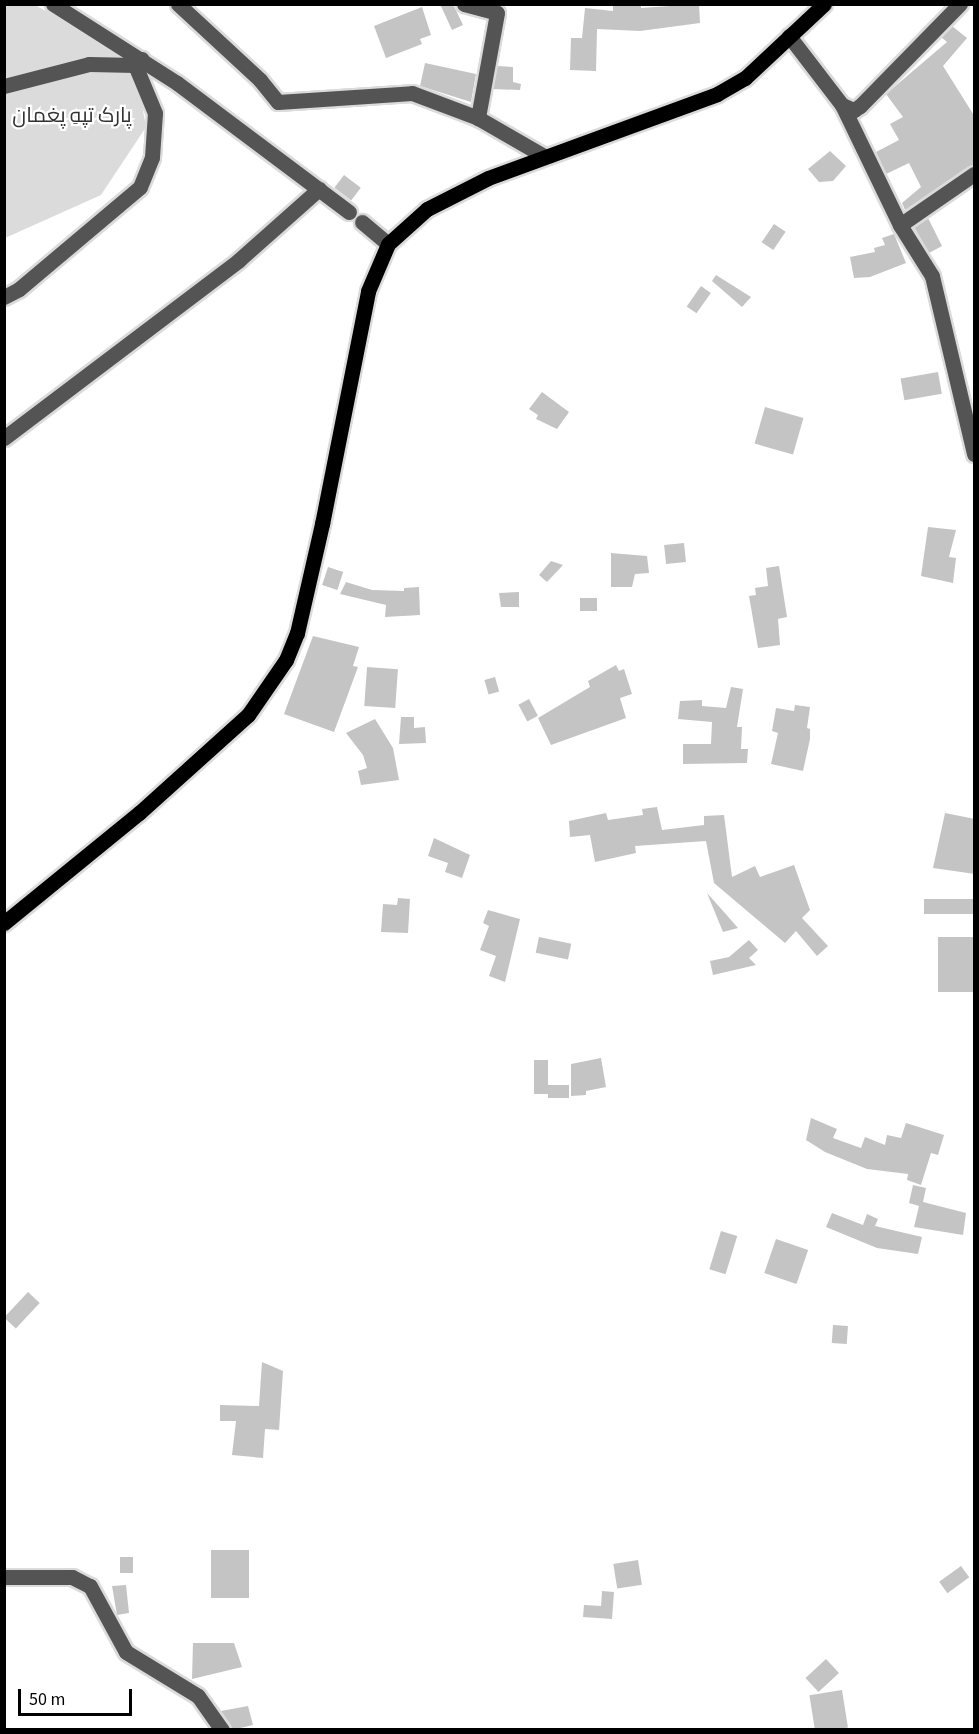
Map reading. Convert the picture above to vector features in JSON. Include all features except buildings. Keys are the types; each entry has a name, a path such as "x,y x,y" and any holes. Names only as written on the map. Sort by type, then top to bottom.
{"main road":[{"path":"4,923 139,813 248,715 286,660 297,633 322,524 368,291 388,244 427,209 544,156 717,94 745,78 824,4"}],"street":[{"path":"53,4 139,62 349,212"},
{"path":"178,4 278,102 412,93 478,118 544,156"},
{"path":"464,4 497,13 478,118"},
{"path":"842,105 854,110 860,106 960,4"},
{"path":"789,36 842,105 900,225 932,276 975,454"},
{"path":"4,87 89,64 139,62"},
{"path":"4,297 19,289 140,187 152,157 155,113 139,62"},
{"path":"900,225 975,174"},
{"path":"4,438 239,260 319,189"},
{"path":"362,222 388,244"},
{"path":"4,1577 72,1577 90,1586 126,1652 198,1696 222,1730"}],"green space":[{"name":"پارک تپهِ پغمان","path":"5,5 35,5 107,45 139,89 146,127 101,195 5,238"}]}
